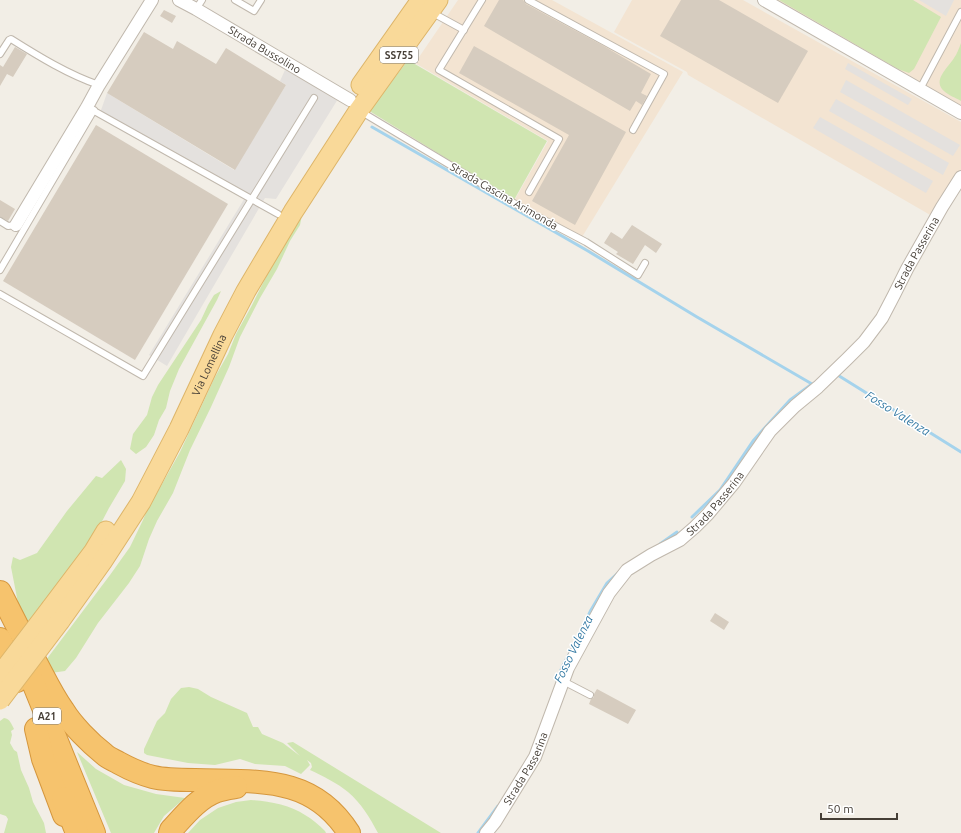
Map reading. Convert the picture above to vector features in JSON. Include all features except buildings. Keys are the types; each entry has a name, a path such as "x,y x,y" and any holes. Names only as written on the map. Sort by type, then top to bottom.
{"highway":[{"path":"0,592 49,688 63,711 82,734 104,755 130,769 154,777 185,780 265,782 298,789 314,797 327,807 342,821 349,833"},
{"name":"A21","path":"0,600 94,833"},
{"name":"A21","path":"0,639 77,833"},
{"path":"36,729 43,759 71,833"},
{"path":"170,833 171,830 198,802 216,792 237,786 265,782"}],"main road":[{"name":"SS755","path":"352,105 430,4"},
{"name":"Via Lomellina","path":"56,614 133,490 165,430 217,320 234,288 278,214 352,105"},
{"name":"Via Lomellina","path":"56,614 102,562 141,502 180,429 223,334 352,105"},
{"path":"0,675 56,614"},
{"path":"0,700 56,614"}],"street":[{"path":"16,225 90,108 99,86 152,0"},
{"name":"Strada Bussolino","path":"178,0 199,5 352,105"},
{"path":"764,0 961,113"},
{"name":"Strada Passerina","path":"486,833 495,822 535,757 568,668 609,593 627,570 651,555 680,540 695,527 734,483 770,431 864,342 882,318 907,268 942,206 961,177"}],"lane":[{"path":"235,0 254,11 261,0"},
{"path":"482,0 440,70 559,139 529,192"},
{"path":"528,0 664,74 633,130"},
{"path":"430,4 464,30"},
{"path":"920,89 961,12"},
{"path":"0,54 9,40 11,40 44,59 99,86"},
{"path":"0,294 143,376 314,98"},
{"name":"Strada Cascina Arimonda","path":"352,105 523,208 586,242 638,275 644,263"},
{"path":"0,270 90,108 278,214"},
{"path":"0,221 8,226 16,225"},
{"path":"563,681 590,695"}],"shaded area":[{"path":"458,0 552,0 683,72 582,237 514,201 548,141 415,63"},
{"path":"632,0 743,0 961,122 961,172 932,216 688,75 687,72 614,32"},
{"path":"765,0 961,0 961,113"},
{"path":"919,0 954,0 946,16"},
{"path":"848,63 912,99 908,105 845,69"},
{"path":"285,70 338,99 276,199 265,198 167,366 149,355 246,196 100,113 107,93 234,170 286,85 280,81"},
{"path":"846,80 960,145 953,156 840,92"},
{"path":"836,99 949,163 943,175 829,111"},
{"path":"820,117 933,181 926,193 813,128"}],"green space":[{"path":"779,0 913,0 941,17 914,69 909,73 898,69"},
{"path":"961,43 961,101 950,95 941,87 940,78 958,51"},
{"path":"408,60 547,141 514,200 371,112 370,110"},
{"path":"302,215 300,225 290,241 277,269 240,337 229,367 190,450 173,493 157,521 149,539 140,566 129,583 98,623 76,658 65,671 51,673 46,660 130,547 151,500 157,493 180,452 215,377 228,354 236,334 280,250"},
{"path":"221,291 179,369 170,391 166,408 159,420 154,435 146,447 136,454 130,449 133,434 147,415 152,397 158,385 201,320 214,295"},
{"path":"121,460 126,469 125,481 88,548 30,625 18,603 11,567 13,557 20,560 37,553 67,511 96,476 102,478"},
{"path":"189,687 198,689 211,697 247,713 253,727 258,727 262,734 283,743 300,756 287,743 293,742 441,833 378,833 365,811 353,796 335,783 310,770 312,767 311,763 307,760 310,765 301,774 285,766 255,764 240,759 215,765 188,763 147,755 144,753 144,749 157,721 165,713 171,699 181,688"},
{"path":"4,718 9,720 14,729 11,731 12,735 10,743 17,752 21,770 33,802 44,823 46,833 4,833 8,819 6,816 0,814 0,721"},
{"path":"77,752 96,769 124,785 156,794 185,798 164,816 154,833 111,833"},
{"path":"251,800 265,801 293,809 313,820 326,833 188,833 200,820 218,808 236,802"}],"waterway":[{"path":"372,127 588,251 812,384"},
{"name":"Fosso Valenza","path":"836,374 961,452"},
{"name":"Fosso Valenza","path":"692,517 720,490 753,441 790,400 812,384"},
{"name":"Fosso Valenza","path":"660,544 677,532"},
{"name":"Fosso Valenza","path":"577,639 591,610 607,583 618,573"},
{"name":"Fosso Valenza","path":"557,682 562,667 572,649"},
{"name":"Fosso Valenza","path":"478,833 498,806"}]}
